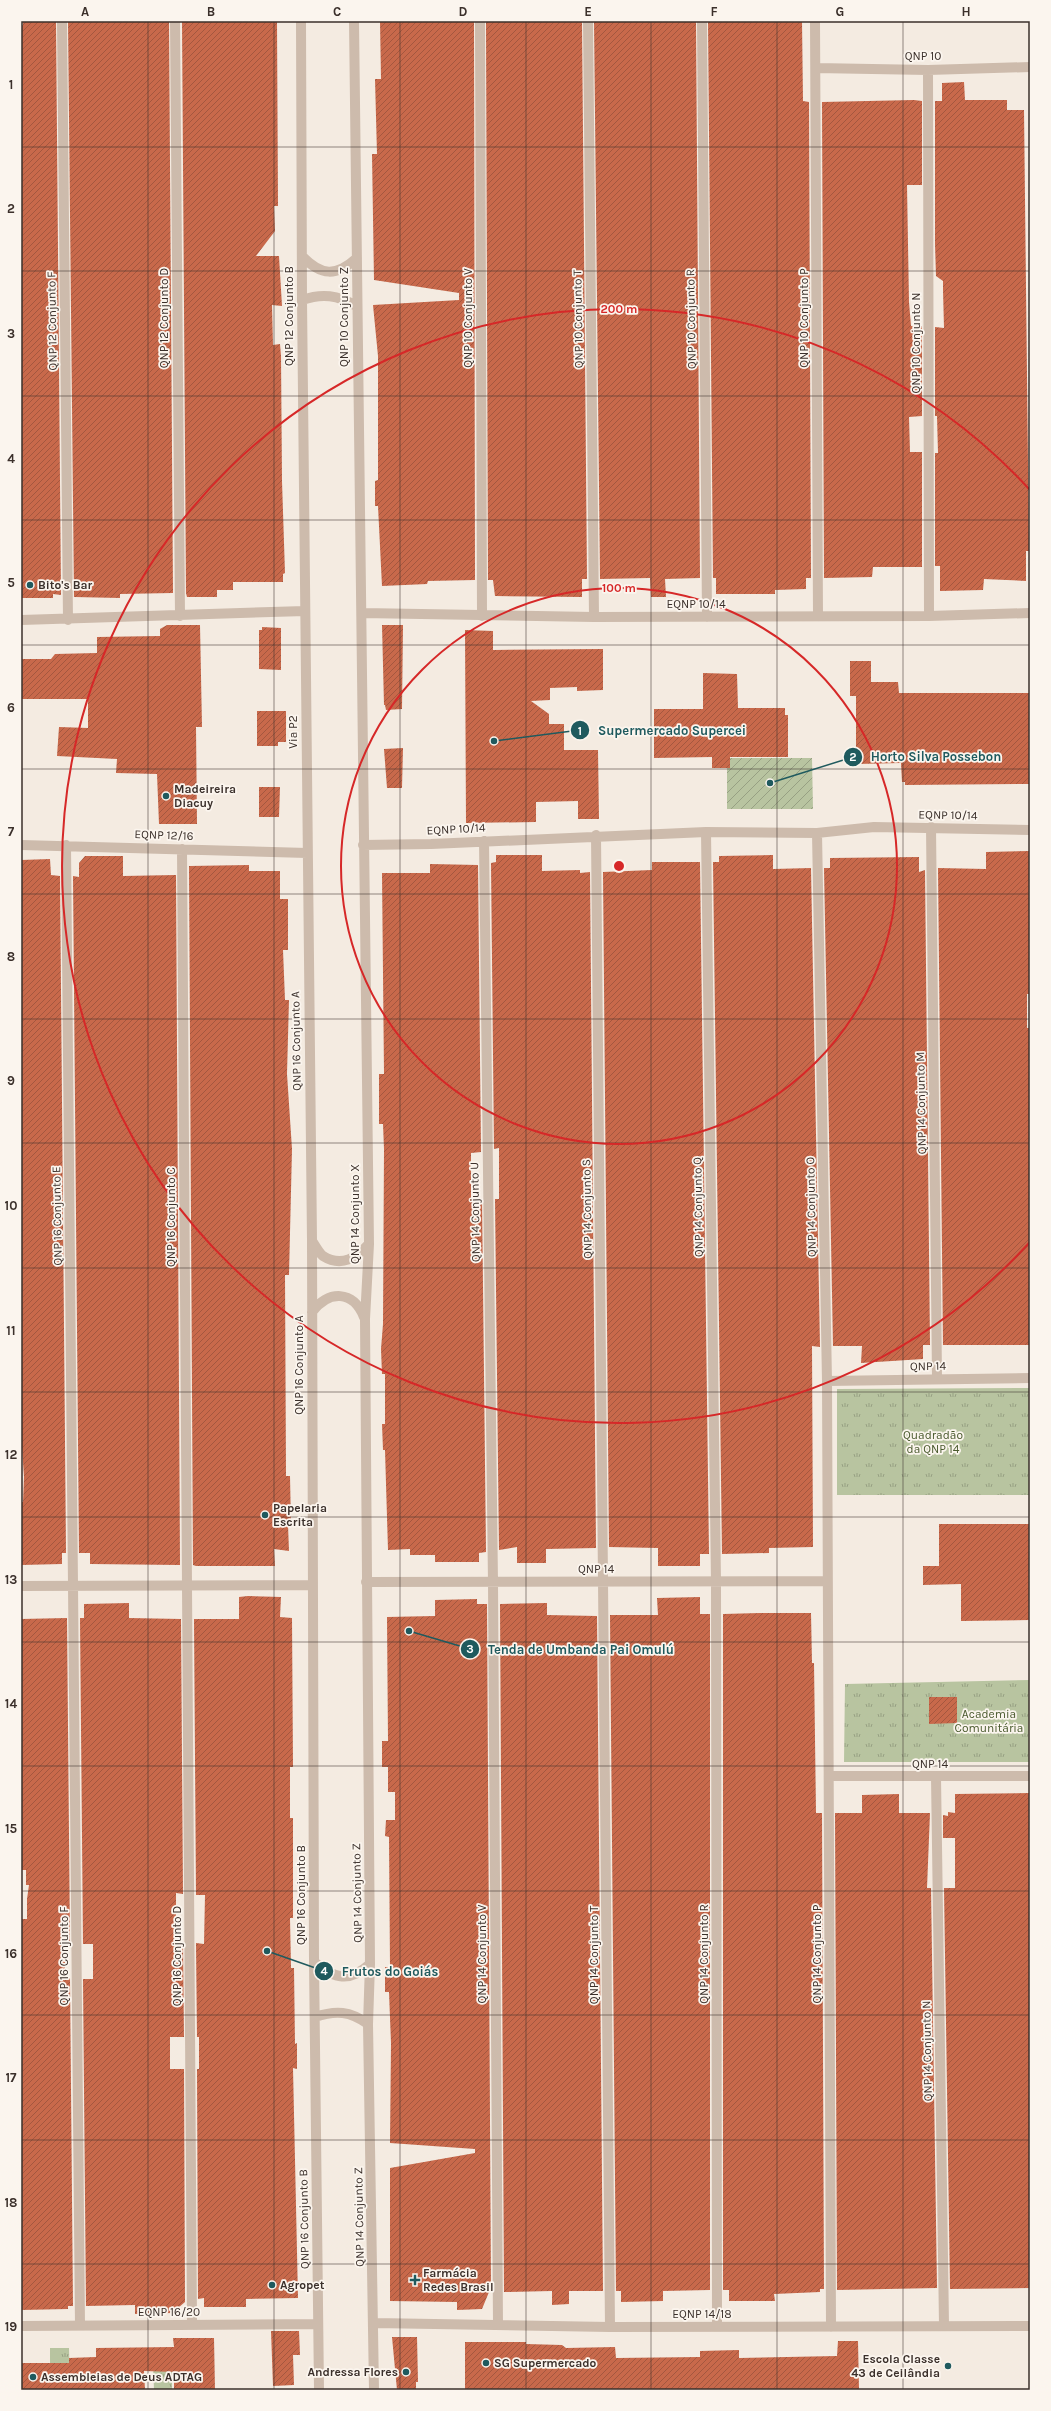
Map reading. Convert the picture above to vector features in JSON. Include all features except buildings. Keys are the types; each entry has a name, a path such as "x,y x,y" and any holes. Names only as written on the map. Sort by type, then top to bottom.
{"street":[{"name":"QNP 12 Conjunto F","path":"62,21 68,620"},
{"name":"QNP 12 Conjunto D","path":"175,21 180,616"},
{"name":"QNP 12 Conjunto B","path":"301,21 305,611"},
{"name":"QNP 10 Conjunto Z","path":"354,21 357,258 356,306 362,613"},
{"name":"QNP 10 Conjunto V","path":"480,21 482,616"},
{"name":"QNP 10 Conjunto T","path":"588,21 594,617"},
{"name":"QNP 10 Conjunto R","path":"702,21 707,617"},
{"name":"QNP 10 Conjunto P","path":"815,21 818,616"},
{"name":"QNP 10","path":"816,68 928,70 1030,67"},
{"name":"QNP 10 Conjunto N","path":"928,70 929,616"},
{"path":"302,256 313,268 329,272 344,269 357,258"},
{"path":"302,300 324,295 341,298 356,306"},
{"path":"21,620 68,620 305,611"},
{"name":"Via P2","path":"305,611 307,853"},
{"path":"362,613 363,845"},
{"name":"EQNP 10/14","path":"362,613 594,617 929,616 1030,614"},
{"name":"EQNP 10/14","path":"363,845 706,832 817,833 874,827 1030,830"},
{"name":"QNP 14 Conjunto M","path":"931,827 937,1378"},
{"name":"QNP 14 Conjunto Q","path":"706,832 716,1582"},
{"name":"QNP 14 Conjunto O","path":"817,833 827,1381 826,1581"},
{"name":"QNP 14 Conjunto S","path":"596,835 604,1582"},
{"name":"QNP 14 Conjunto U","path":"484,841 493,1583"},
{"name":"EQNP 12/16","path":"21,845 66,845 307,853"},
{"name":"QNP 16 Conjunto E","path":"66,845 74,1586"},
{"name":"QNP 14 Conjunto X","path":"363,845 369,1244 365,1319 366,1582"},
{"name":"QNP 16 Conjunto C","path":"182,849 187,1586"},
{"name":"QNP 16 Conjunto A","path":"307,853 312,1241 313,1585"},
{"path":"312,1241 322,1256 340,1261 357,1257 369,1244"},
{"path":"312,1312 321,1301 334,1296 348,1298 359,1306 365,1319"},
{"name":"QNP 14","path":"827,1381 937,1378 1030,1378"},
{"name":"QNP 14","path":"366,1582 493,1583 826,1581"},
{"name":"QNP 14 Conjunto P","path":"826,1581 830,1776 830,2327"},
{"name":"QNP 14 Conjunto Z","path":"366,1582 370,1964 368,2024 374,2323"},
{"name":"QNP 14 Conjunto T","path":"604,1582 610,2327"},
{"name":"QNP 14 Conjunto R","path":"716,1582 717,2327"},
{"name":"QNP 14 Conjunto V","path":"493,1583 498,2325"},
{"path":"21,1586 313,1585"},
{"name":"QNP 16 Conjunto B","path":"313,1585 314,1962 318,2324"},
{"name":"QNP 16 Conjunto F","path":"74,1586 80,2326"},
{"name":"QNP 16 Conjunto D","path":"187,1586 192,2325"},
{"name":"QNP 14","path":"830,1776 1030,1776"},
{"name":"QNP 14 Conjunto N","path":"936,1777 944,2325"},
{"path":"314,1962 328,1973 343,1977 358,1974 370,1964"},
{"path":"315,2017 330,2012 344,2012 357,2016 368,2024"},
{"path":"374,2323 374,2390"},
{"name":"EQNP 14/18","path":"374,2323 610,2327 830,2327 944,2325 1030,2326"},
{"path":"318,2324 319,2390"},
{"name":"EQNP 16/20","path":"21,2326 318,2324"}],"green space":[{"path":"727,758 812,758 813,809 727,809"},
{"name":"Quadradão da QNP 14","path":"1030,1388 1030,1495 837,1495 837,1389"},
{"name":"Academia Comunitária","path":"1030,1680 1030,1762 844,1762 845,1684"},
{"path":"50,2348 69,2348 70,2390 50,2390"},
{"path":"153,2364 172,2364 172,2390 154,2390"}],"place":[{"name":"Bito's Bar","path":"30,585"},
{"name":"Supermercado Supercei","path":"494,741"},
{"name":"Horto Silva Possebon","path":"770,783"},
{"name":"Madeireira Diacuy","path":"166,796"},
{"name":"Papelaria Escrita","path":"265,1515"},
{"name":"Tenda de Umbanda Pai Omulú","path":"409,1631"},
{"name":"Frutos do Goiás","path":"267,1951"},
{"name":"Farmácia Redes Brasil","path":"415,2280"},
{"name":"Agropet","path":"272,2285"},
{"name":"SG Supermercado","path":"486,2363"},
{"name":"Escola Classe 43 de Ceilândia","path":"948,2366"},
{"name":"Andressa Flores","path":"406,2372"},
{"name":"Assembleias de Deus ADTAG","path":"33,2377"}]}
